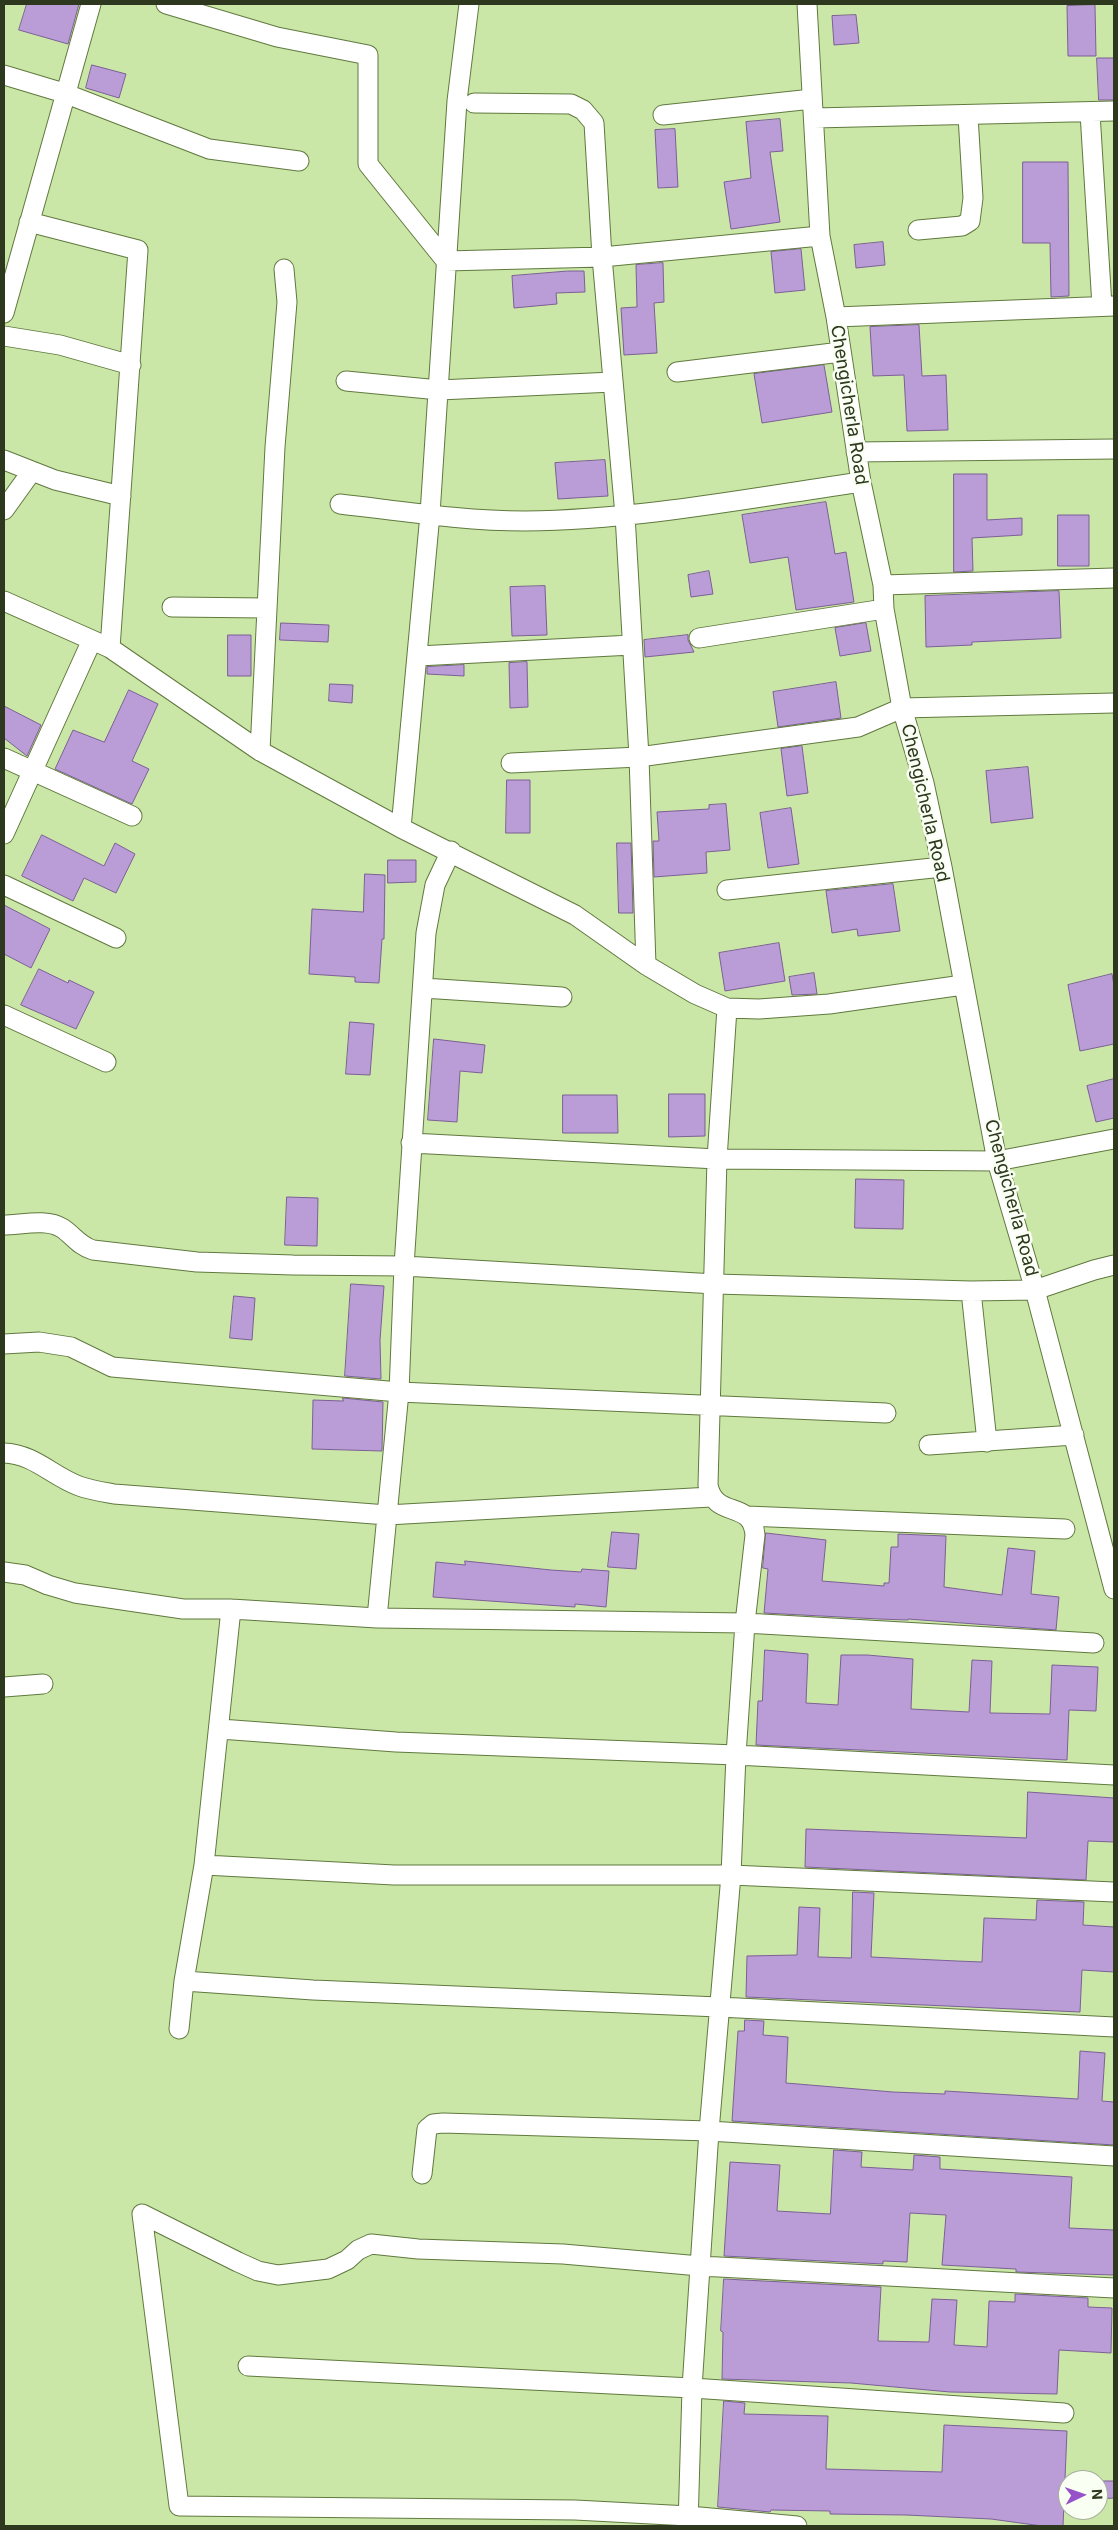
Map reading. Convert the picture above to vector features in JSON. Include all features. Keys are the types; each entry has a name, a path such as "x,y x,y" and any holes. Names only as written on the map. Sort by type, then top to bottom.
{"street":[{"path":"4,313 64,93 91,4"},
{"path":"166,4 277,37 368,55 368,164 446,261"},
{"path":"401,828 430,514 457,101 469,4"},
{"name":"Chengicherla Road","path":"807,4 820,236 836,317 861,482 883,585 884,609 902,708 924,783 942,867 997,1161 1035,1290 1114,1589"},
{"path":"4,75 64,93 209,149 299,161"},
{"path":"663,115 812,99"},
{"path":"474,103 571,104 589,115 594,123 602,258 625,515 639,757 646,966"},
{"path":"814,118 968,116 1114,111"},
{"path":"836,317 1108,306 1090,113"},
{"path":"918,230 962,226 970,222 973,198 968,116"},
{"path":"4,834 33,771 101,644 121,496 138,250 29,222"},
{"path":"446,261 602,258 820,236"},
{"path":"260,751 275,447 285,347 287,302 284,269"},
{"path":"4,336 60,346 131,365"},
{"path":"677,372 841,352"},
{"path":"346,381 439,390 613,382"},
{"path":"856,452 1114,449"},
{"path":"4,460 55,480 121,496"},
{"path":"4,510 32,471"},
{"path":"340,504 430,514 524,521 625,515 861,482"},
{"path":"883,585 1114,578"},
{"path":"4,601 101,644 260,751 401,828 451,851 575,915 646,966 696,994 727,1008 759,1009 830,1004 963,985"},
{"path":"172,607 266,608"},
{"path":"698,638 884,609"},
{"path":"418,656 632,645"},
{"path":"511,763 639,757 858,727 902,708 1114,703"},
{"path":"4,758 132,816"},
{"path":"376,1618 399,1392 411,1143 426,933 435,884 451,851"},
{"path":"727,890 942,867"},
{"path":"4,885 116,938"},
{"path":"423,988 562,997"},
{"path":"727,1008 717,1159 715,1284 709,1407 708,1485 711,1497 718,1503 747,1516 1065,1529"},
{"path":"4,1015 106,1062"},
{"path":"411,1143 717,1159 997,1161 1114,1139"},
{"path":"4,1225 52,1224 62,1227 83,1247 93,1250 197,1262 404,1266 715,1284 971,1292 1035,1290 1094,1270 1114,1266"},
{"path":"971,1292 987,1442"},
{"path":"4,1344 39,1342 70,1347 112,1367 399,1392 709,1407 886,1413"},
{"path":"928,1445 1074,1435"},
{"path":"4,1453 34,1459 54,1474 79,1486 114,1494 387,1514 711,1497"},
{"path":"688,2521 692,2388 709,2131 731,1875 736,1754 746,1622 755,1535 754,1524 747,1516"},
{"path":"4,1572 25,1575 48,1586 75,1593 183,1609 231,1609 376,1618 746,1622 1094,1643"},
{"path":"179,2029 184,1981 204,1864 220,1730 231,1609"},
{"path":"4,1687 43,1684"},
{"path":"220,1730 396,1742 736,1754 1114,1774"},
{"path":"204,1864 394,1875 731,1875 1114,1892"},
{"path":"184,1981 313,1990 720,2007 1114,2027"},
{"path":"422,2174 424,2140 427,2129 433,2124 709,2131 1114,2156"},
{"path":"797,2526 688,2521 575,2510 178,2506 142,2214 244,2265 258,2271 278,2275 328,2269 347,2260 358,2250 371,2244 418,2249 563,2254 700,2266 1114,2288"},
{"path":"248,2366 403,2372 692,2388 1064,2413"}],"building":[{"path":"27,4 79,4 68,44 19,30"},
{"path":"1095,5 1096,56 1068,56 1067,6"},
{"path":"856,15 859,43 834,45 832,16"},
{"path":"1097,58 1114,58 1114,100 1099,100"},
{"path":"92,65 126,74 119,98 86,88"},
{"path":"780,119 783,151 770,152 780,222 731,229 724,182 751,178 746,122"},
{"path":"675,129 678,187 658,188 655,130"},
{"path":"1023,162 1068,162 1069,296 1051,297 1050,243 1023,243"},
{"path":"883,242 885,265 856,268 854,245"},
{"path":"801,249 805,290 775,293 771,252"},
{"path":"663,263 664,302 654,303 657,353 624,355 621,308 637,307 636,265"},
{"path":"584,271 585,292 556,293 557,304 514,308 512,276"},
{"path":"919,325 922,376 946,375 948,430 907,431 904,375 873,376 870,327"},
{"path":"824,365 832,412 762,423 754,374"},
{"path":"605,460 608,496 558,499 555,463"},
{"path":"954,474 987,474 987,520 1022,518 1022,535 972,538 973,571 954,572"},
{"path":"826,502 835,554 846,552 854,602 796,610 788,557 750,563 742,515"},
{"path":"1058,515 1089,515 1089,566 1058,566"},
{"path":"709,571 713,594 691,597 688,575"},
{"path":"545,586 547,635 512,636 510,587"},
{"path":"1059,591 1061,638 972,642 972,645 926,647 925,596"},
{"path":"281,623 329,625 328,642 280,640"},
{"path":"866,623 871,651 840,656 835,628"},
{"path":"228,635 251,635 251,676 228,676"},
{"path":"688,635 688,640 694,652 645,657 644,640"},
{"path":"527,662 528,707 510,708 509,663"},
{"path":"464,665 464,676 427,674 427,667"},
{"path":"836,682 841,718 778,727 773,692"},
{"path":"330,684 353,685 352,703 329,701"},
{"path":"129,690 158,704 132,761 149,769 132,804 55,769 73,730 104,742"},
{"path":"4,706 41,725 27,756 4,738"},
{"path":"802,746 808,793 787,796 781,749"},
{"path":"1028,767 1033,818 991,823 986,771"},
{"path":"507,780 530,780 530,833 506,833"},
{"path":"726,804 730,850 706,852 707,873 654,877 653,841 659,841 657,812 709,809 709,805"},
{"path":"791,808 799,864 768,868 760,813"},
{"path":"42,835 104,866 115,843 135,854 116,893 84,878 73,901 22,876"},
{"path":"617,843 631,843 633,913 619,913"},
{"path":"388,860 416,860 416,882 388,883"},
{"path":"365,874 385,875 384,939 382,939 379,983 355,982 355,977 309,974 312,909 363,912"},
{"path":"893,884 900,931 858,936 857,929 832,933 826,891"},
{"path":"4,905 50,929 31,968 4,954"},
{"path":"779,943 785,981 725,991 719,953"},
{"path":"39,969 68,983 69,980 94,992 76,1029 21,1005"},
{"path":"814,973 817,994 792,995 789,977"},
{"path":"1112,974 1114,985 1114,1044 1080,1051 1068,985"},
{"path":"350,1022 374,1024 370,1075 346,1074"},
{"path":"434,1039 485,1045 482,1073 460,1071 457,1122 428,1120"},
{"path":"1114,1079 1114,1118 1096,1122 1087,1086"},
{"path":"669,1094 705,1094 705,1136 669,1137"},
{"path":"563,1095 617,1095 618,1133 563,1133"},
{"path":"856,1179 904,1180 903,1229 855,1228"},
{"path":"287,1197 318,1198 317,1246 285,1245"},
{"path":"351,1284 384,1286 380,1340 381,1379 345,1376"},
{"path":"234,1296 255,1298 252,1340 230,1338"},
{"path":"343,1398 383,1402 382,1451 312,1449 313,1400 343,1401"},
{"path":"612,1532 639,1534 636,1569 608,1567"},
{"path":"766,1533 826,1540 822,1581 884,1586 884,1583 889,1583 891,1547 898,1547 898,1534 946,1536 944,1587 1002,1595 1008,1548 1035,1551 1031,1594 1059,1597 1056,1630 908,1619 764,1613 768,1569 763,1568"},
{"path":"465,1561 551,1570 581,1572 582,1569 609,1571 606,1607 575,1604 575,1607 433,1597 436,1562 465,1565"},
{"path":"765,1650 808,1654 806,1703 838,1705 841,1655 867,1655 913,1659 911,1709 969,1712 972,1660 992,1661 990,1713 1050,1714 1052,1665 1098,1667 1096,1711 1069,1710 1067,1760 756,1745 758,1701 762,1701"},
{"path":"1028,1792 1114,1798 1114,1842 1088,1841 1086,1880 805,1867 806,1829 1026,1838"},
{"path":"853,1892 874,1893 871,1957 957,1961 982,1962 984,1918 1036,1920 1037,1900 1084,1902 1083,1925 1114,1927 1114,1972 1082,1970 1080,2012 746,1997 747,1956 797,1955 799,1907 820,1908 818,1957 851,1958"},
{"path":"745,2020 764,2021 763,2035 788,2037 786,2083 893,2092 945,2094 945,2091 1078,2099 1080,2051 1105,2053 1102,2101 1114,2102 1114,2145 732,2121 738,2031 744,2031"},
{"path":"834,2150 862,2152 861,2167 913,2170 914,2155 940,2157 940,2169 1072,2177 1069,2228 1114,2230 1114,2275 1016,2272 1016,2269 942,2265 946,2215 910,2213 907,2262 883,2261 883,2264 724,2256 730,2162 780,2165 777,2211 830,2214"},
{"path":"724,2279 881,2287 878,2341 929,2342 932,2299 957,2300 954,2345 987,2347 989,2301 1015,2302 1015,2294 1088,2298 1088,2307 1112,2308 1111,2353 1059,2350 1057,2394 950,2392 851,2383 722,2379 723,2332 721,2331"},
{"path":"724,2401 745,2403 744,2414 828,2416 826,2469 942,2472 944,2425 1067,2431 1065,2470 1058,2470 1058,2520 1063,2520 1063,2526 1042,2526 991,2519 830,2514 830,2511 771,2510 770,2512 718,2507"},
{"path":"1108,2481 1114,2481 1114,2498 1108,2498"}]}
